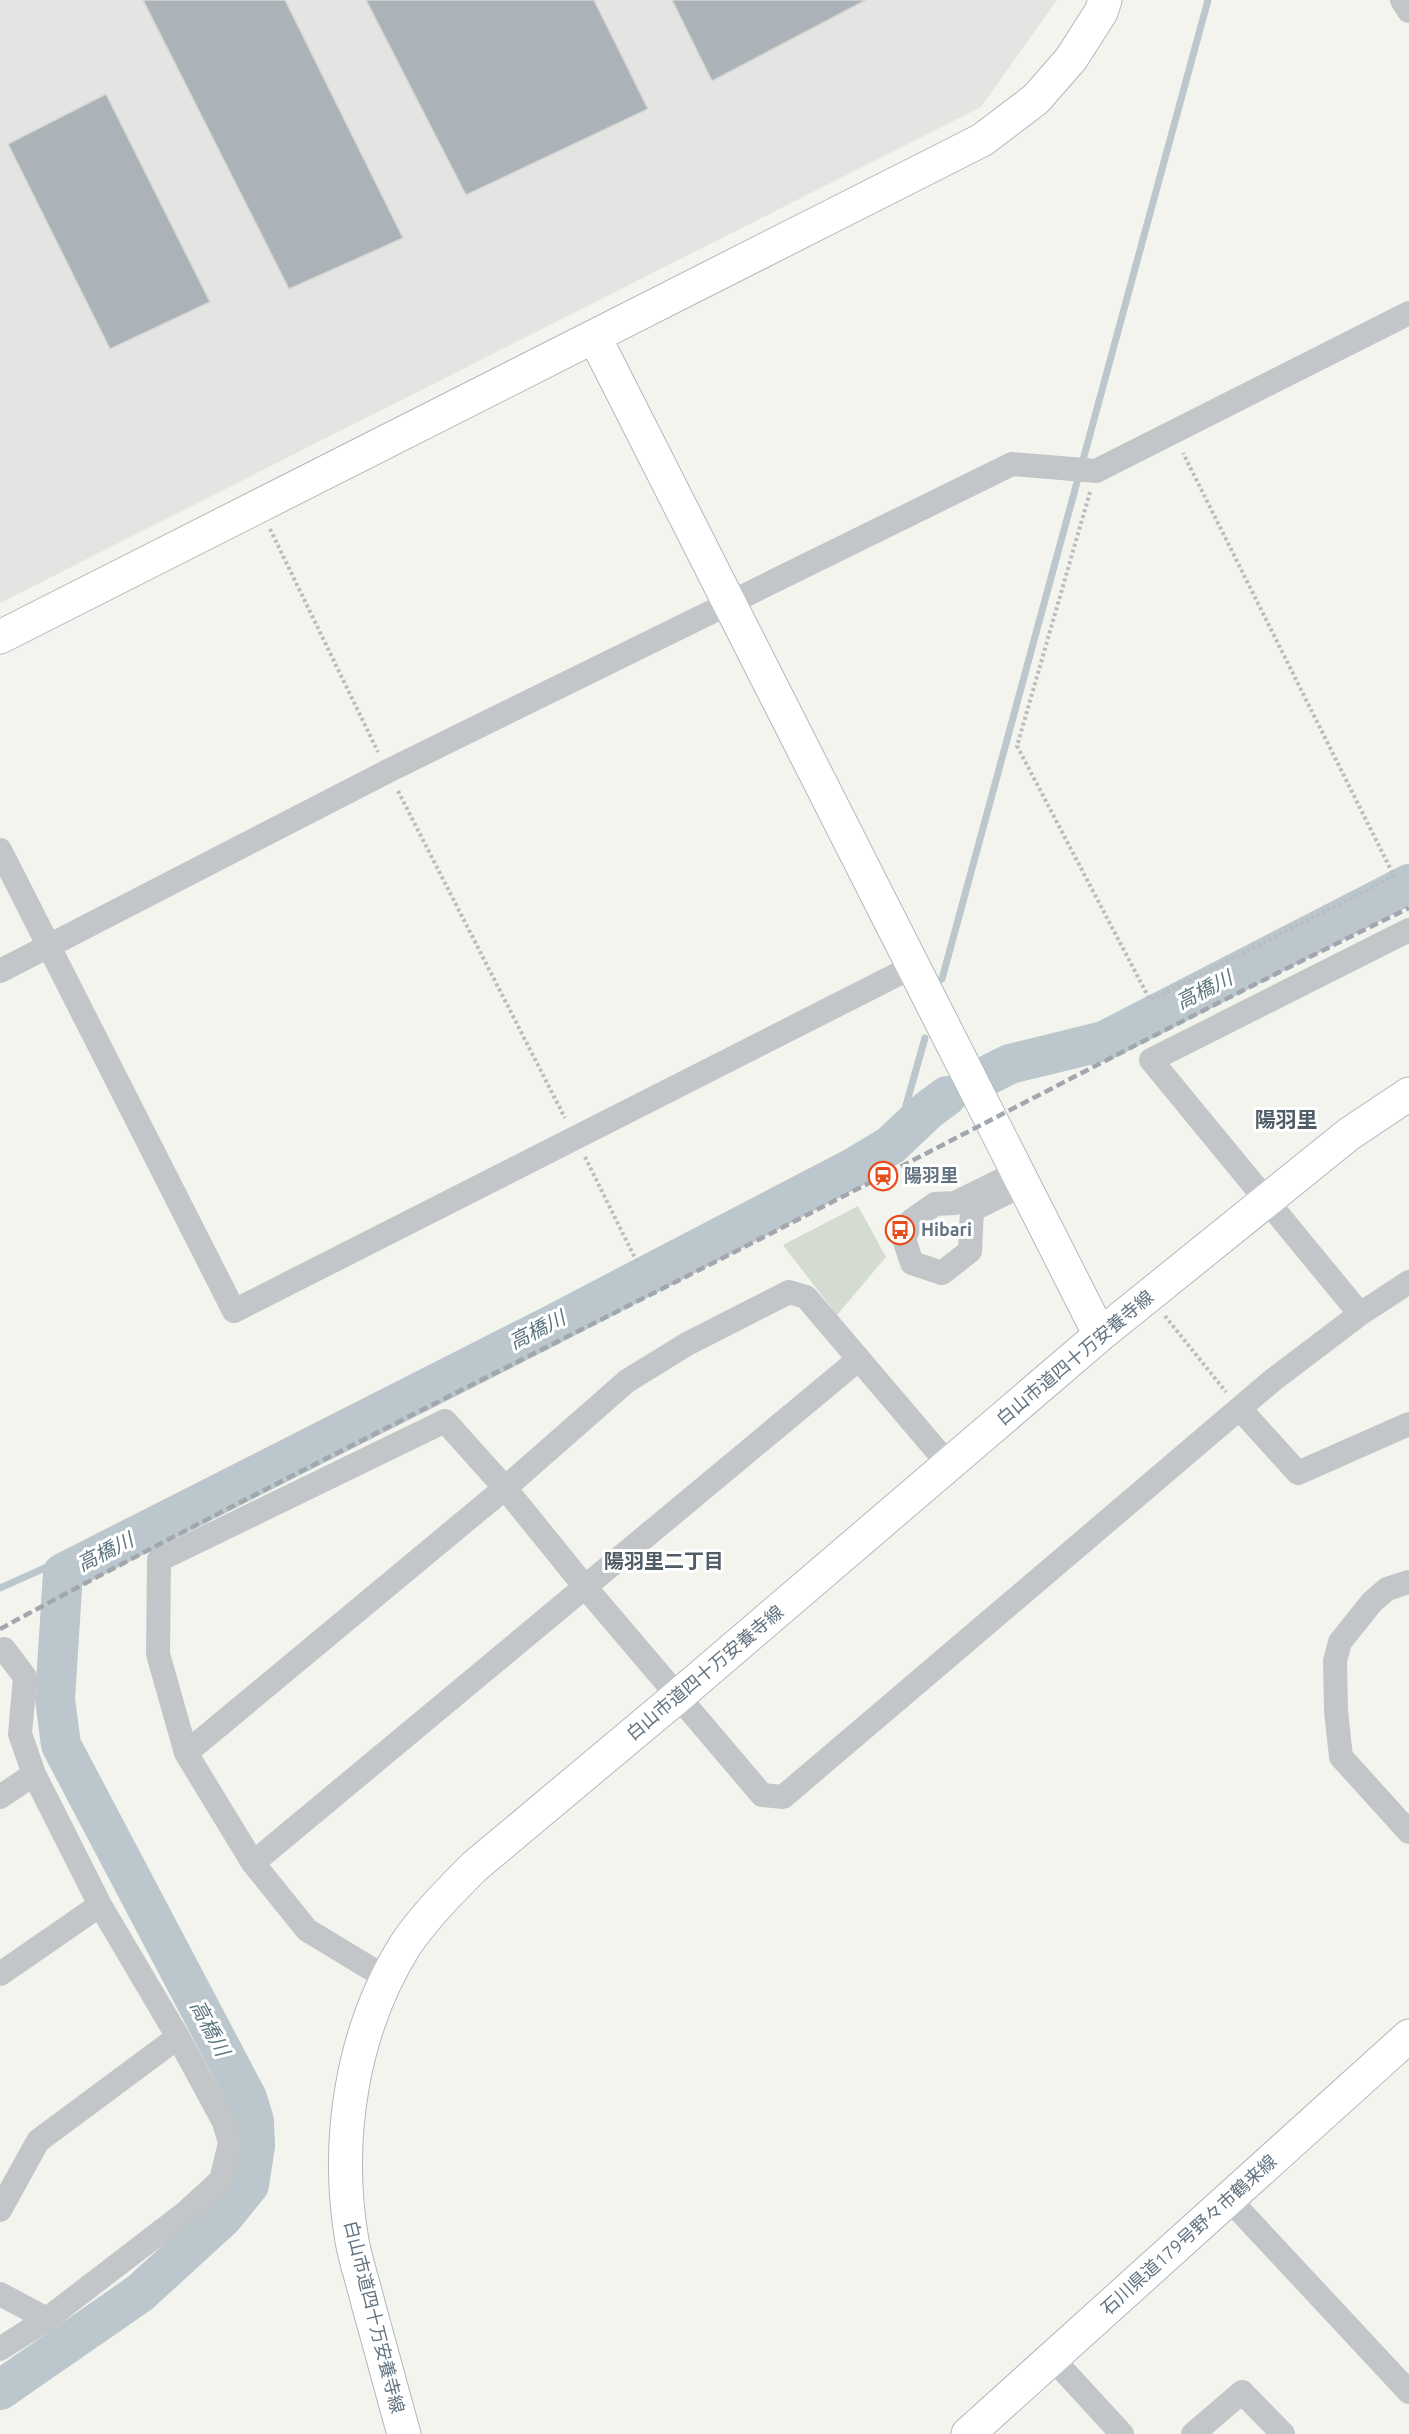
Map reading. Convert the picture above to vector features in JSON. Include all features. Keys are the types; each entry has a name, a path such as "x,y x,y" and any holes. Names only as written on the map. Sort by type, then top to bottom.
{"street":[{"path":"0,637 595,338 982,140 1036,99 1071,59 1101,12 1105,0"},
{"path":"1402,0 1409,11"},
{"path":"0,972 388,771 1012,464 1086,470 1173,434 1409,313"},
{"path":"595,338 1100,1335"},
{"path":"0,850 234,1311 914,966"},
{"path":"1359,1314 1151,1060 1409,930"},
{"name":"白山市道四十万安養寺線","path":"404,2434 352,2243 345,2190 344,2142 355,2073 364,2039 388,1979 407,1943 451,1890 475,1866 677,1697 1100,1335 1349,1134 1409,1094"},
{"path":"1021,1178 972,1210 970,1251 942,1274 912,1263 904,1239 912,1220 935,1204 955,1203 1021,1178"},
{"path":"388,1979 307,1930 253,1863 186,1753 158,1654 159,1560 445,1421 505,1488 677,1697 762,1795 783,1797 1273,1380 1359,1314 1409,1282"},
{"path":"186,1753 505,1488 627,1381 687,1344 789,1292 806,1297 950,1465"},
{"path":"253,1863 859,1359"},
{"path":"1240,1409 1298,1473 1409,1424"},
{"path":"1409,1582 1387,1589 1372,1602 1340,1642 1335,1661 1336,1711 1341,1757 1409,1832"},
{"path":"0,1651 4,1649 25,1677 20,1734 34,1774 100,1905 178,2037 224,2122 230,2143 222,2180 184,2213 46,2319 0,2349"},
{"path":"0,1797 34,1774"},
{"path":"0,1974 100,1905"},
{"name":"石川県道179号野々市鶴来線","path":"968,2434 1409,2036"},
{"path":"0,2210 38,2141 178,2037"},
{"path":"1228,2198 1409,2392"},
{"path":"0,2294 46,2319"},
{"path":"1053,2359 1122,2434"},
{"path":"1193,2434 1242,2392 1283,2434"}],"path":[{"path":"1086,470 1017,746 1150,1000 1394,876 1173,434"},
{"path":"259,507 388,771 637,1262"},
{"path":"1148,1296 1240,1409"}],"shaded area":[{"path":"0,0 1057,0 981,107 0,603"},
{"path":"858,1206 886,1257 837,1315 783,1245"}],"building":[{"path":"143,0 285,0 403,238 289,289"},
{"path":"366,0 594,0 648,109 466,195"},
{"path":"672,0 866,0 712,81"},
{"path":"106,94 210,302 110,349 8,144"}],"waterway":[{"path":"942,979 1208,0"},
{"name":"高橋川","path":"990,1074 1010,1064 1104,1041 1409,884"},
{"path":"891,1145 903,1116 925,1038"},
{"name":"高橋川","path":"0,2390 140,2293 223,2217 249,2185 255,2146 254,2121 247,2098 61,1745 55,1699 63,1573 544,1329 853,1168 891,1145 928,1110 947,1096"},
{"path":"0,1588 47,1567 63,1573"}],"railway":[{"path":"0,1629 280,1482 750,1244 1243,990 1409,908"}],"place":[{"name":"陽羽里","path":"883,1176"},
{"name":"Hibari","path":"900,1230"}],"district":[{"name":"陽羽里","path":"1286,1120"},
{"name":"陽羽里二丁目","path":"664,1561"}]}
